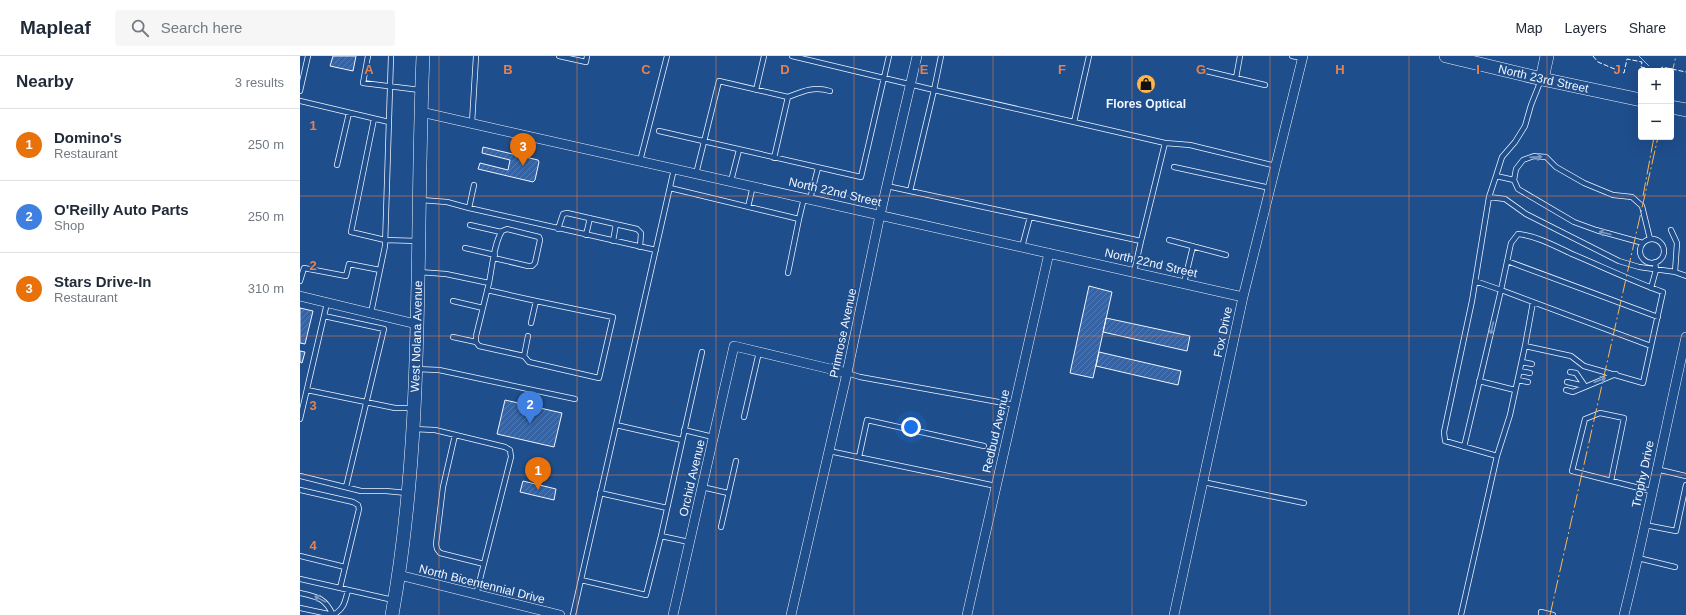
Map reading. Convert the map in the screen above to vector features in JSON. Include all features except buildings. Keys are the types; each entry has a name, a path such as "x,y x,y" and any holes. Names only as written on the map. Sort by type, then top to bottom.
{"main road":[{"name":"West Nolana Avenue","path":"392,615 399,576 412,429 423,56"},
{"name":"North 23rd Street","path":"1446,56 1464,58 1542,79 1638,99"},
{"path":"1542,79 1547,56"},
{"path":"1674,107 1686,110"}],"street":[{"name":"Primrose Avenue","path":"791,615 847,373 880,215 917,56"},
{"name":"Fox Drive","path":"1174,615 1243,297 1302,57"},
{"name":"North 22nd Street","path":"421,112 1243,297"},
{"name":"Redbud Avenue","path":"966,615 1049,253"},
{"path":"300,296 416,324"},
{"name":"Trophy Drive","path":"1624,615 1638,558 1651,491 1686,337"},
{"name":"Orchid Avenue","path":"673,615 734,346 759,352"},
{"path":"759,352 847,373"},
{"name":"North Bicentennial Drive","path":"399,576 560,615"}],"lane":[{"path":"300,91 308,56"},
{"path":"368,56 363,84 422,90"},
{"path":"371,313 385,240 391,56"},
{"path":"472,123 476,56"},
{"path":"559,56 586,62 587,56"},
{"path":"640,161 667,56"},
{"path":"756,90 764,56"},
{"path":"792,56 910,85 1165,143 1190,145 1276,166"},
{"path":"659,131 861,177 889,56"},
{"path":"910,191 941,56"},
{"path":"1074,122 1089,56"},
{"path":"1236,78 1240,56"},
{"path":"1292,56 1302,57"},
{"path":"1206,71 1265,85"},
{"path":"1497,456 1445,441 1444,432 1475,281 1489,197 1502,157 1515,142 1525,126 1531,105 1542,79"},
{"path":"696,174 719,81 788,97 819,88 830,91"},
{"path":"774,158 788,97"},
{"path":"300,101 389,122"},
{"path":"337,165 349,113"},
{"path":"374,119 351,232 385,240 418,242"},
{"path":"1134,272 1165,143"},
{"path":"731,182 739,150"},
{"path":"1643,243 1596,230 1574,222 1518,189 1514,180 1516,169 1523,160 1534,156 1546,157 1556,167 1584,182 1613,195 1632,197 1642,206 1650,239"},
{"path":"1174,167 1270,188"},
{"path":"788,273 799,219 818,168"},
{"path":"573,615 674,169"},
{"path":"1496,176 1514,180"},
{"path":"468,208 474,185"},
{"path":"748,207 753,186"},
{"path":"887,186 1141,241"},
{"path":"670,188 799,219"},
{"path":"1489,197 1505,199 1526,214 1619,261 1640,267 1676,272 1686,276"},
{"path":"419,200 447,202 558,229 656,250"},
{"path":"558,229 563,214 567,213 590,218 637,229 641,233 640,247"},
{"path":"1022,247 1030,217"},
{"path":"586,235 590,218"},
{"path":"613,241 616,224"},
{"path":"465,248 532,266 540,240 538,237 507,229 501,232 470,225"},
{"path":"1671,230 1677,243 1676,272"},
{"path":"476,342 501,232"},
{"path":"1464,447 1511,243 1518,234 1526,235 1663,292 1643,382 1584,366 1571,356 1525,346"},
{"path":"1650,239 1658,240 1663,246 1664,250 1662,258 1655,262 1648,262 1642,257 1640,250 1643,243 1650,239"},
{"path":"1169,240 1226,255"},
{"path":"1184,283 1193,246"},
{"path":"1507,261 1658,317"},
{"path":"1651,288 1656,270 1655,262"},
{"path":"300,281 304,268 346,276 349,264 380,270"},
{"path":"417,272 446,274 489,283"},
{"path":"1475,281 1651,346"},
{"path":"453,337 476,342 479,346 524,356 529,362 599,378 613,317 487,290"},
{"path":"531,323 536,301"},
{"path":"453,302 483,308"},
{"path":"1461,615 1497,456 1510,415 1533,302"},
{"path":"300,419 327,303"},
{"path":"324,316 384,329 346,487"},
{"path":"524,356 528,336"},
{"path":"581,580 646,595 661,536 702,352"},
{"path":"744,417 759,352"},
{"path":"1522,362 1532,364"},
{"path":"414,369 439,370 575,399"},
{"path":"1520,371 1530,373"},
{"path":"1570,372 1576,373 1585,386"},
{"path":"847,373 1015,405"},
{"path":"1566,390 1573,392 1616,374"},
{"path":"1518,380 1528,382"},
{"path":"1479,381 1515,390"},
{"path":"1568,382 1585,386"},
{"path":"307,390 395,408 413,408"},
{"path":"1611,481 1624,418 1600,413 1585,419 1572,471 1611,481 1651,491"},
{"path":"859,457 867,420 984,446"},
{"path":"616,425 682,440"},
{"path":"412,429 435,430 505,447 510,450 511,457 476,594"},
{"path":"684,430 713,437"},
{"path":"455,435 443,487 436,544 437,549 440,553 484,564"},
{"path":"829,451 996,486"},
{"path":"721,527 736,461"},
{"path":"1656,470 1686,476"},
{"path":"300,476 361,491 407,493"},
{"path":"1203,482 1304,503"},
{"path":"1645,524 1676,531 1686,485"},
{"path":"702,487 728,493"},
{"path":"300,490 353,502 358,505 359,509 340,588"},
{"path":"600,493 667,508"},
{"path":"661,536 690,542"},
{"path":"300,556 345,567"},
{"path":"1638,558 1675,568"},
{"path":"300,579 394,600"},
{"path":"300,608 333,615 340,611 344,606 348,590"},
{"path":"300,593 324,600 333,615"},
{"path":"1541,615 1541,612 1553,615"}],"fence":[{"path":"1593,56 1598,62 1624,73 1627,59 1642,62 1641,67 1646,68"},
{"path":"1662,68 1667,68"},
{"path":"1674,70 1686,72"}],"power":[{"path":"1639,56 1651,68"},
{"path":"1673,68 1676,56"},
{"path":"1643,196 1653,140"},
{"path":"1550,615 1657,140"}],"place":[{"name":"Flores Optical","path":"1146,84"},
{"name":"Stars Drive-In","path":"523,166"},
{"name":"O'Reilly Auto Parts","path":"530,424"},
{"name":"Domino's","path":"538,490"}]}
